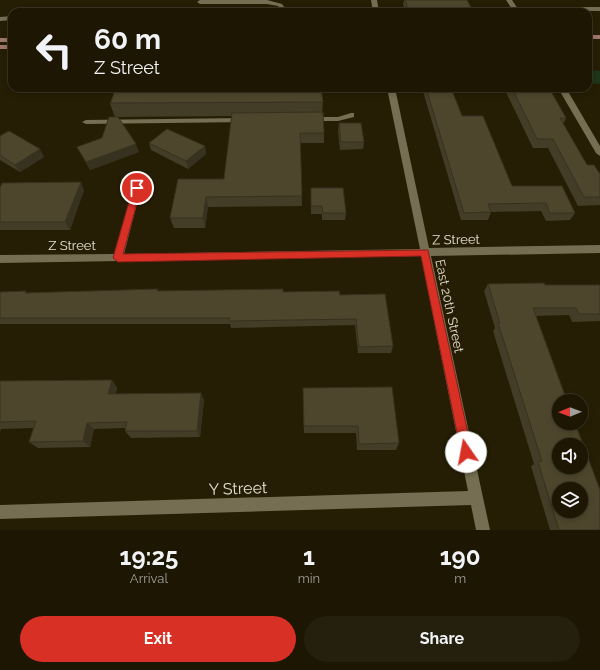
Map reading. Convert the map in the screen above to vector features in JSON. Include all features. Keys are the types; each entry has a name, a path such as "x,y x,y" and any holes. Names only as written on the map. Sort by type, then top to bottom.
{"street":[{"path":"200,2 267,2 280,5 282,8"},
{"name":"East 20th Street","path":"393,92 424,253 483,530"},
{"path":"564,92 600,153"},
{"path":"298,120 338,119 351,115"},
{"path":"86,122 251,120"},
{"path":"118,258 137,188"},
{"name":"Z Street","path":"0,258 118,258 600,249"},
{"name":"Y Street","path":"0,512 476,498"}],"green space":[{"path":"592,70 600,71 600,84 592,83"}],"building":[{"path":"405,0 467,0 471,8 408,8"},
{"path":"114,92 322,92 323,102 111,103 112,104 110,104"},
{"path":"427,92 453,92 462,116 483,116 512,186 562,186 575,213 550,213 546,203 488,204 491,212 464,213"},
{"path":"514,92 551,92 566,118 560,118 587,165 594,165 600,174 600,197 584,197 553,139 537,139"},
{"path":"323,112 324,133 300,133 302,196 206,197 203,218 170,218 178,179 224,179 232,113"},
{"path":"109,117 118,117 136,144 86,162 77,147 102,138"},
{"path":"339,123 361,123 364,142 341,142"},
{"path":"167,129 205,146 186,161 149,143"},
{"path":"9,131 40,149 15,165 0,155 0,136"},
{"path":"81,182 65,222 0,222 0,188 2,183"},
{"path":"311,188 343,188 346,213 323,213 322,206 311,206"},
{"path":"544,283 545,285 600,285 600,314 579,314 576,308 533,308 564,394 552,394 552,430 578,430 581,438 552,438 552,474 588,474 588,458 600,490 600,530 559,530 555,518 588,518 588,482 552,482 552,507 538,462 542,461 498,323 500,323 488,284"},
{"path":"158,289 157,291 283,289 283,292 339,291 340,295 385,294 393,346 359,347 356,319 229,321 230,318 0,318 0,292 26,291 25,293"},
{"path":"112,380 108,394 201,393 197,431 125,431 127,422 87,423 83,441 29,442 36,421 0,422 0,381"},
{"path":"392,387 399,443 359,444 358,426 304,426 303,388"}],"route":[{"path":"137,188 118,258 424,253 466,452"}]}
